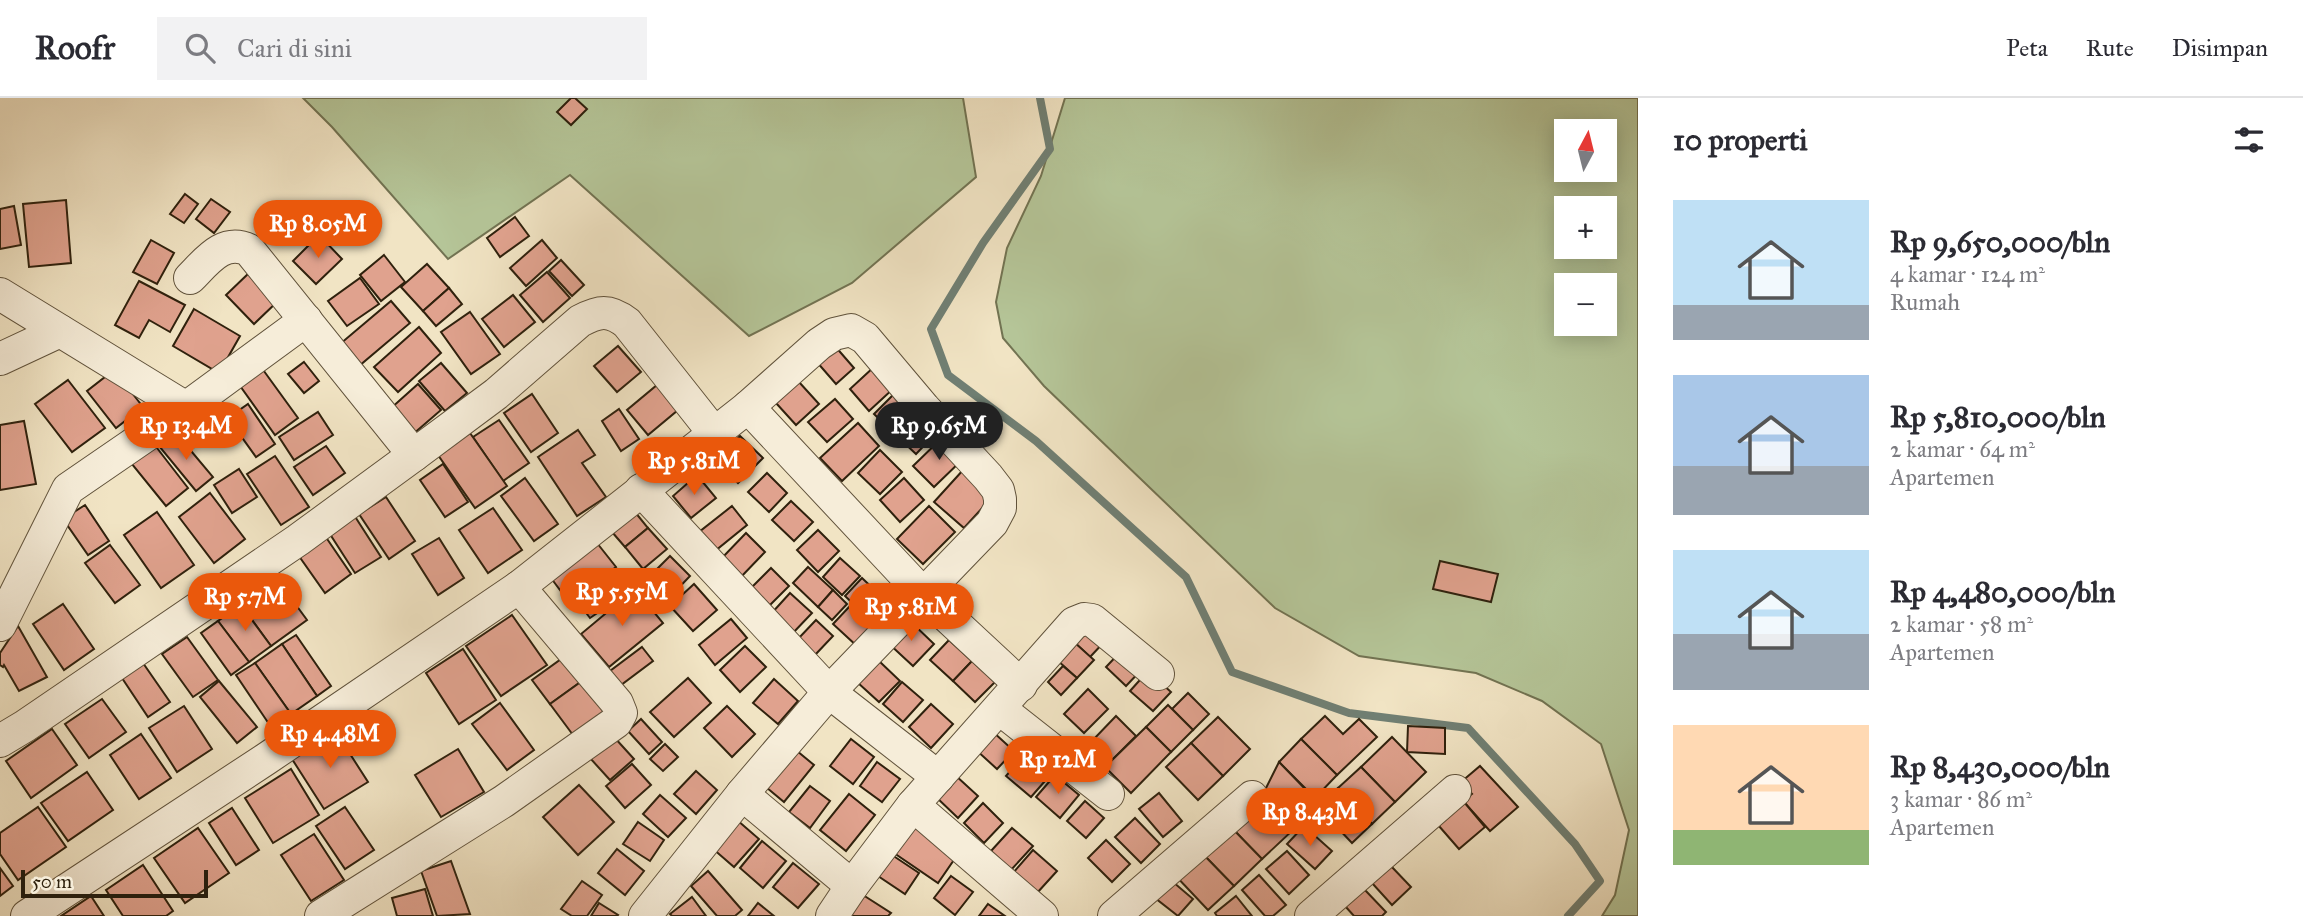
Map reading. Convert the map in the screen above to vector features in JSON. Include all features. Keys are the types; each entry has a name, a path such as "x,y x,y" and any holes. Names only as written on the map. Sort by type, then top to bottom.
{"street":[{"path":"190,278 223,248 241,246 254,254 414,455"},
{"path":"0,295 186,408"},
{"path":"0,741 298,540 496,394 580,321 601,312 618,316 627,323 714,433"},
{"path":"0,625 65,493 73,485 186,408 306,320"},
{"path":"27,916 255,767 519,587 748,407 819,344 834,334 851,330 865,338 924,408 988,477 998,490 1000,508 992,523 829,692 742,794 645,916"},
{"path":"0,359 60,331"},
{"path":"748,407 922,593 1021,685"},
{"path":"641,490 829,692 938,777"},
{"path":"321,916 503,801 616,722 621,712 617,703 519,587"},
{"path":"832,916 913,805 1074,623 1084,618 1095,622 1158,674"},
{"path":"1000,709 1108,794"},
{"path":"1311,916 1455,791"},
{"path":"742,794 852,886"},
{"path":"1114,916 1252,797"},
{"path":"913,805 1042,916"}],"green space":[{"path":"303,98 963,98 976,177 852,283 749,336 570,175 448,259 332,127"},
{"path":"1065,98 1638,98 1638,916 1602,916 1615,895 1629,830 1601,744 1542,701 1476,673 1359,656 1275,608 1044,386 1003,338 996,302 1007,248 1041,176"}],"building":[{"path":"571,98 575,98 587,109 571,125 557,112"},
{"path":"185,194 198,204 184,223 170,214"},
{"path":"211,199 230,212 214,233 196,219"},
{"path":"66,200 71,263 29,267 23,204"},
{"path":"14,206 21,245 0,249 0,209"},
{"path":"515,217 529,236 500,257 487,238"},
{"path":"319,235 342,259 316,284 293,261"},
{"path":"151,240 174,253 157,284 133,272"},
{"path":"542,240 557,258 526,286 510,268"},
{"path":"384,255 405,282 381,301 360,275"},
{"path":"561,260 584,285 572,296 549,271"},
{"path":"427,264 449,288 423,311 401,287"},
{"path":"250,272 278,301 254,324 226,295"},
{"path":"547,272 570,298 543,322 520,295"},
{"path":"360,278 379,304 347,326 328,301"},
{"path":"139,281 185,305 170,332 149,320 139,338 115,325"},
{"path":"449,288 462,304 436,326 423,311"},
{"path":"513,295 535,322 504,347 482,319"},
{"path":"391,301 410,323 359,366 340,344"},
{"path":"194,309 240,336 219,373 173,346"},
{"path":"470,312 500,354 471,374 441,332"},
{"path":"419,327 441,353 398,392 374,367"},
{"path":"834,345 854,368 836,384 816,361"},
{"path":"618,346 641,372 617,392 594,366"},
{"path":"304,362 319,381 304,393 288,374"},
{"path":"441,363 467,393 445,411 419,381"},
{"path":"875,366 894,388 869,411 850,389"},
{"path":"261,367 298,418 275,435 238,383"},
{"path":"114,370 143,407 116,428 87,391"},
{"path":"68,380 105,428 72,452 35,404"},
{"path":"799,382 819,404 796,425 776,403"},
{"path":"418,384 441,410 412,435 390,409"},
{"path":"657,385 678,410 648,435 627,410"},
{"path":"898,390 920,411 896,435 874,414"},
{"path":"532,394 558,433 531,452 504,413"},
{"path":"210,399 227,421 194,447 177,425"},
{"path":"835,399 853,419 827,442 808,422"},
{"path":"248,404 275,444 256,457 228,418"},
{"path":"619,409 639,439 621,451 602,421"},
{"path":"318,412 333,435 294,460 279,437"},
{"path":"919,416 936,433 916,454 898,437"},
{"path":"499,420 529,463 503,481 473,437"},
{"path":"24,421 36,484 0,490 0,425"},
{"path":"858,423 879,446 842,481 820,458"},
{"path":"578,430 595,455 582,463 606,497 577,516 538,457"},
{"path":"176,433 213,477 196,491 159,446"},
{"path":"470,433 507,486 475,508 438,455"},
{"path":"740,436 763,458 738,483 716,461"},
{"path":"944,436 964,458 934,487 913,466"},
{"path":"150,439 188,488 166,506 127,458"},
{"path":"326,446 345,473 313,495 294,467"},
{"path":"880,450 902,472 880,494 858,473"},
{"path":"275,456 309,507 281,525 247,474"},
{"path":"443,464 468,502 445,517 420,480"},
{"path":"239,469 257,497 232,513 214,485"},
{"path":"964,469 994,495 964,528 934,502"},
{"path":"767,473 787,493 769,512 748,492"},
{"path":"697,475 716,498 691,518 673,496"},
{"path":"525,478 558,524 534,541 501,496"},
{"path":"904,478 924,500 900,522 880,500"},
{"path":"210,493 245,539 214,563 179,517"},
{"path":"386,497 415,541 389,559 359,514"},
{"path":"791,501 813,522 794,541 772,520"},
{"path":"85,505 109,541 88,555 63,519"},
{"path":"732,506 747,525 710,555 694,536"},
{"path":"929,506 955,532 923,564 897,539"},
{"path":"493,508 522,550 488,573 459,530"},
{"path":"157,512 194,565 161,588 124,535"},
{"path":"635,512 648,528 625,547 612,532"},
{"path":"354,515 381,557 355,573 328,531"},
{"path":"648,528 667,549 643,569 625,547"},
{"path":"321,530 351,574 325,593 294,549"},
{"path":"818,530 839,551 818,572 797,550"},
{"path":"746,533 765,552 739,579 720,560"},
{"path":"439,538 464,578 438,595 412,554"},
{"path":"597,543 616,567 569,602 551,578"},
{"path":"110,545 140,585 115,603 85,563"},
{"path":"670,556 690,576 669,598 648,578"},
{"path":"840,558 860,576 842,595 823,577"},
{"path":"1440,561 1498,574 1491,602 1433,589"},
{"path":"808,567 833,590 818,607 793,583"},
{"path":"771,568 789,586 766,609 748,591"},
{"path":"862,578 881,596 864,614 845,596"},
{"path":"277,579 307,620 271,646 241,605"},
{"path":"694,584 717,610 693,631 670,606"},
{"path":"604,585 615,601 590,618 578,602"},
{"path":"635,589 663,623 609,667 581,634"},
{"path":"833,590 847,604 832,620 818,607"},
{"path":"790,593 812,613 791,635 770,615"},
{"path":"63,604 94,649 64,670 33,624"},
{"path":"241,605 271,646 249,662 218,621"},
{"path":"850,606 875,629 858,647 833,624"},
{"path":"512,615 547,665 501,696 466,646"},
{"path":"731,619 747,638 715,665 699,645"},
{"path":"816,620 833,636 814,656 797,640"},
{"path":"909,620 934,644 913,666 887,642"},
{"path":"218,621 249,662 231,675 201,633"},
{"path":"1090,625 1106,640 1090,657 1074,642"},
{"path":"18,626 47,677 19,691 4,665 0,665 0,653"},
{"path":"296,635 331,686 317,696 282,644"},
{"path":"187,637 218,680 193,697 162,654"},
{"path":"949,640 972,661 953,681 930,660"},
{"path":"1074,642 1094,660 1077,678 1057,660"},
{"path":"282,644 317,696 291,714 255,663"},
{"path":"745,646 766,667 740,692 720,670"},
{"path":"642,647 653,661 617,688 606,674"},
{"path":"1124,648 1144,667 1126,686 1106,667"},
{"path":"463,649 496,700 459,724 426,673"},
{"path":"564,657 582,681 550,704 532,680"},
{"path":"878,660 900,681 879,702 857,682"},
{"path":"972,661 995,682 975,702 953,681"},
{"path":"143,663 170,702 148,717 122,678"},
{"path":"255,663 291,714 271,727 236,675"},
{"path":"1063,666 1077,678 1061,695 1048,682"},
{"path":"1148,671 1171,692 1153,711 1130,691"},
{"path":"688,678 711,703 674,737 650,712"},
{"path":"774,679 798,701 778,724 753,703"},
{"path":"219,681 257,727 237,743 200,697"},
{"path":"582,681 605,713 573,735 550,704"},
{"path":"902,682 923,700 903,722 883,704"},
{"path":"1088,689 1108,709 1084,733 1064,714"},
{"path":"1188,693 1209,714 1193,730 1172,709"},
{"path":"102,699 126,732 89,758 65,724"},
{"path":"500,703 534,750 507,770 472,724"},
{"path":"931,704 953,724 931,748 909,727"},
{"path":"1168,705 1193,730 1171,752 1146,727"},
{"path":"184,706 212,749 177,772 149,728"},
{"path":"727,706 755,734 732,757 704,728"},
{"path":"1116,716 1136,736 1110,762 1091,742"},
{"path":"1325,716 1343,734 1359,719 1377,737 1337,775 1301,739"},
{"path":"1218,717 1250,749 1223,776 1191,743"},
{"path":"641,719 662,742 649,754 628,731"},
{"path":"1408,726 1445,728 1445,754 1407,752"},
{"path":"1146,727 1171,752 1131,793 1105,767"},
{"path":"52,729 77,765 31,798 6,761"},
{"path":"992,731 1014,751 997,769 975,749"},
{"path":"336,732 368,782 324,809 292,759"},
{"path":"141,734 171,778 139,799 110,755"},
{"path":"614,737 634,759 610,780 590,758"},
{"path":"1392,737 1426,772 1395,802 1361,767"},
{"path":"851,739 874,757 853,784 830,766"},
{"path":"1301,739 1337,775 1315,798 1279,762"},
{"path":"1191,743 1223,776 1198,800 1166,767"},
{"path":"665,744 678,757 663,771 650,759"},
{"path":"791,746 814,765 784,802 761,783"},
{"path":"458,749 484,792 441,817 415,775"},
{"path":"1027,752 1052,773 1031,797 1006,776"},
{"path":"877,762 900,779 882,802 860,786"},
{"path":"1279,762 1310,794 1294,829 1262,796"},
{"path":"632,764 651,785 625,808 606,786"},
{"path":"1480,766 1518,807 1490,831 1463,801 1472,794 1461,782"},
{"path":"1361,767 1395,802 1372,824 1338,788"},
{"path":"291,769 319,815 273,843 245,798"},
{"path":"696,771 717,790 696,814 674,794"},
{"path":"87,772 113,810 68,841 41,803"},
{"path":"955,775 978,796 958,818 935,796"},
{"path":"1055,775 1079,795 1060,818 1036,797"},
{"path":"579,785 614,822 578,855 543,817"},
{"path":"810,786 830,801 810,828 789,812"},
{"path":"1338,788 1372,824 1352,843 1318,807"},
{"path":"1258,792 1294,829 1262,859 1226,822"},
{"path":"1159,793 1182,821 1163,837 1139,809"},
{"path":"849,794 875,815 846,851 820,830"},
{"path":"660,795 686,818 668,837 643,814"},
{"path":"1459,796 1485,827 1459,849 1432,818"},
{"path":"1085,801 1104,818 1086,838 1067,821"},
{"path":"983,803 1003,823 984,843 964,823"},
{"path":"38,807 66,847 18,880 0,854 0,833"},
{"path":"345,807 374,850 345,869 316,826"},
{"path":"232,808 259,850 236,865 209,823"},
{"path":"1135,818 1160,844 1141,863 1115,837"},
{"path":"737,820 759,839 734,867 712,848"},
{"path":"638,822 664,840 650,861 623,844"},
{"path":"1226,822 1262,859 1234,886 1198,849"},
{"path":"914,823 958,854 938,883 894,853"},
{"path":"1304,826 1332,851 1315,869 1287,844"},
{"path":"198,828 229,873 185,903 154,858"},
{"path":"1012,828 1033,846 1011,870 991,851"},
{"path":"314,834 344,880 311,901 281,855"},
{"path":"1106,840 1130,864 1112,882 1088,858"},
{"path":"762,841 786,861 763,888 740,868"},
{"path":"617,849 644,871 625,895 598,873"},
{"path":"1198,849 1234,886 1208,910 1173,873"},
{"path":"1033,850 1057,871 1037,893 1013,873"},
{"path":"1287,851 1309,875 1289,894 1266,869"},
{"path":"892,855 919,873 905,894 878,876"},
{"path":"451,861 470,914 437,916 421,871"},
{"path":"793,863 819,884 798,908 773,887"},
{"path":"143,865 173,911 166,916 123,916 106,890"},
{"path":"1390,865 1411,887 1392,905 1372,883"},
{"path":"0,868 13,886 0,896"},
{"path":"708,871 742,910 735,916 717,916 691,886"},
{"path":"1259,875 1286,905 1273,916 1265,916 1242,890"},
{"path":"951,876 973,892 955,915 934,898"},
{"path":"1166,876 1193,899 1178,916 1150,894"},
{"path":"582,881 602,895 587,916 572,916 561,909"},
{"path":"425,889 433,916 397,916 392,898"},
{"path":"1364,889 1386,912 1382,916 1354,916 1345,906"},
{"path":"863,895 891,913 888,916 850,916"},
{"path":"91,896 104,916 61,916"},
{"path":"1236,896 1252,916 1217,916 1215,913"},
{"path":"692,897 706,916 670,914"},
{"path":"599,903 618,915 591,916"},
{"path":"758,903 774,916 748,916"},
{"path":"988,904 1005,916 979,916"}],"waterway":[{"path":"1040,98 1050,149 983,243 931,329 948,375 1036,441 1186,577 1232,672 1349,713 1468,728 1575,844 1600,881 1568,916"}]}
